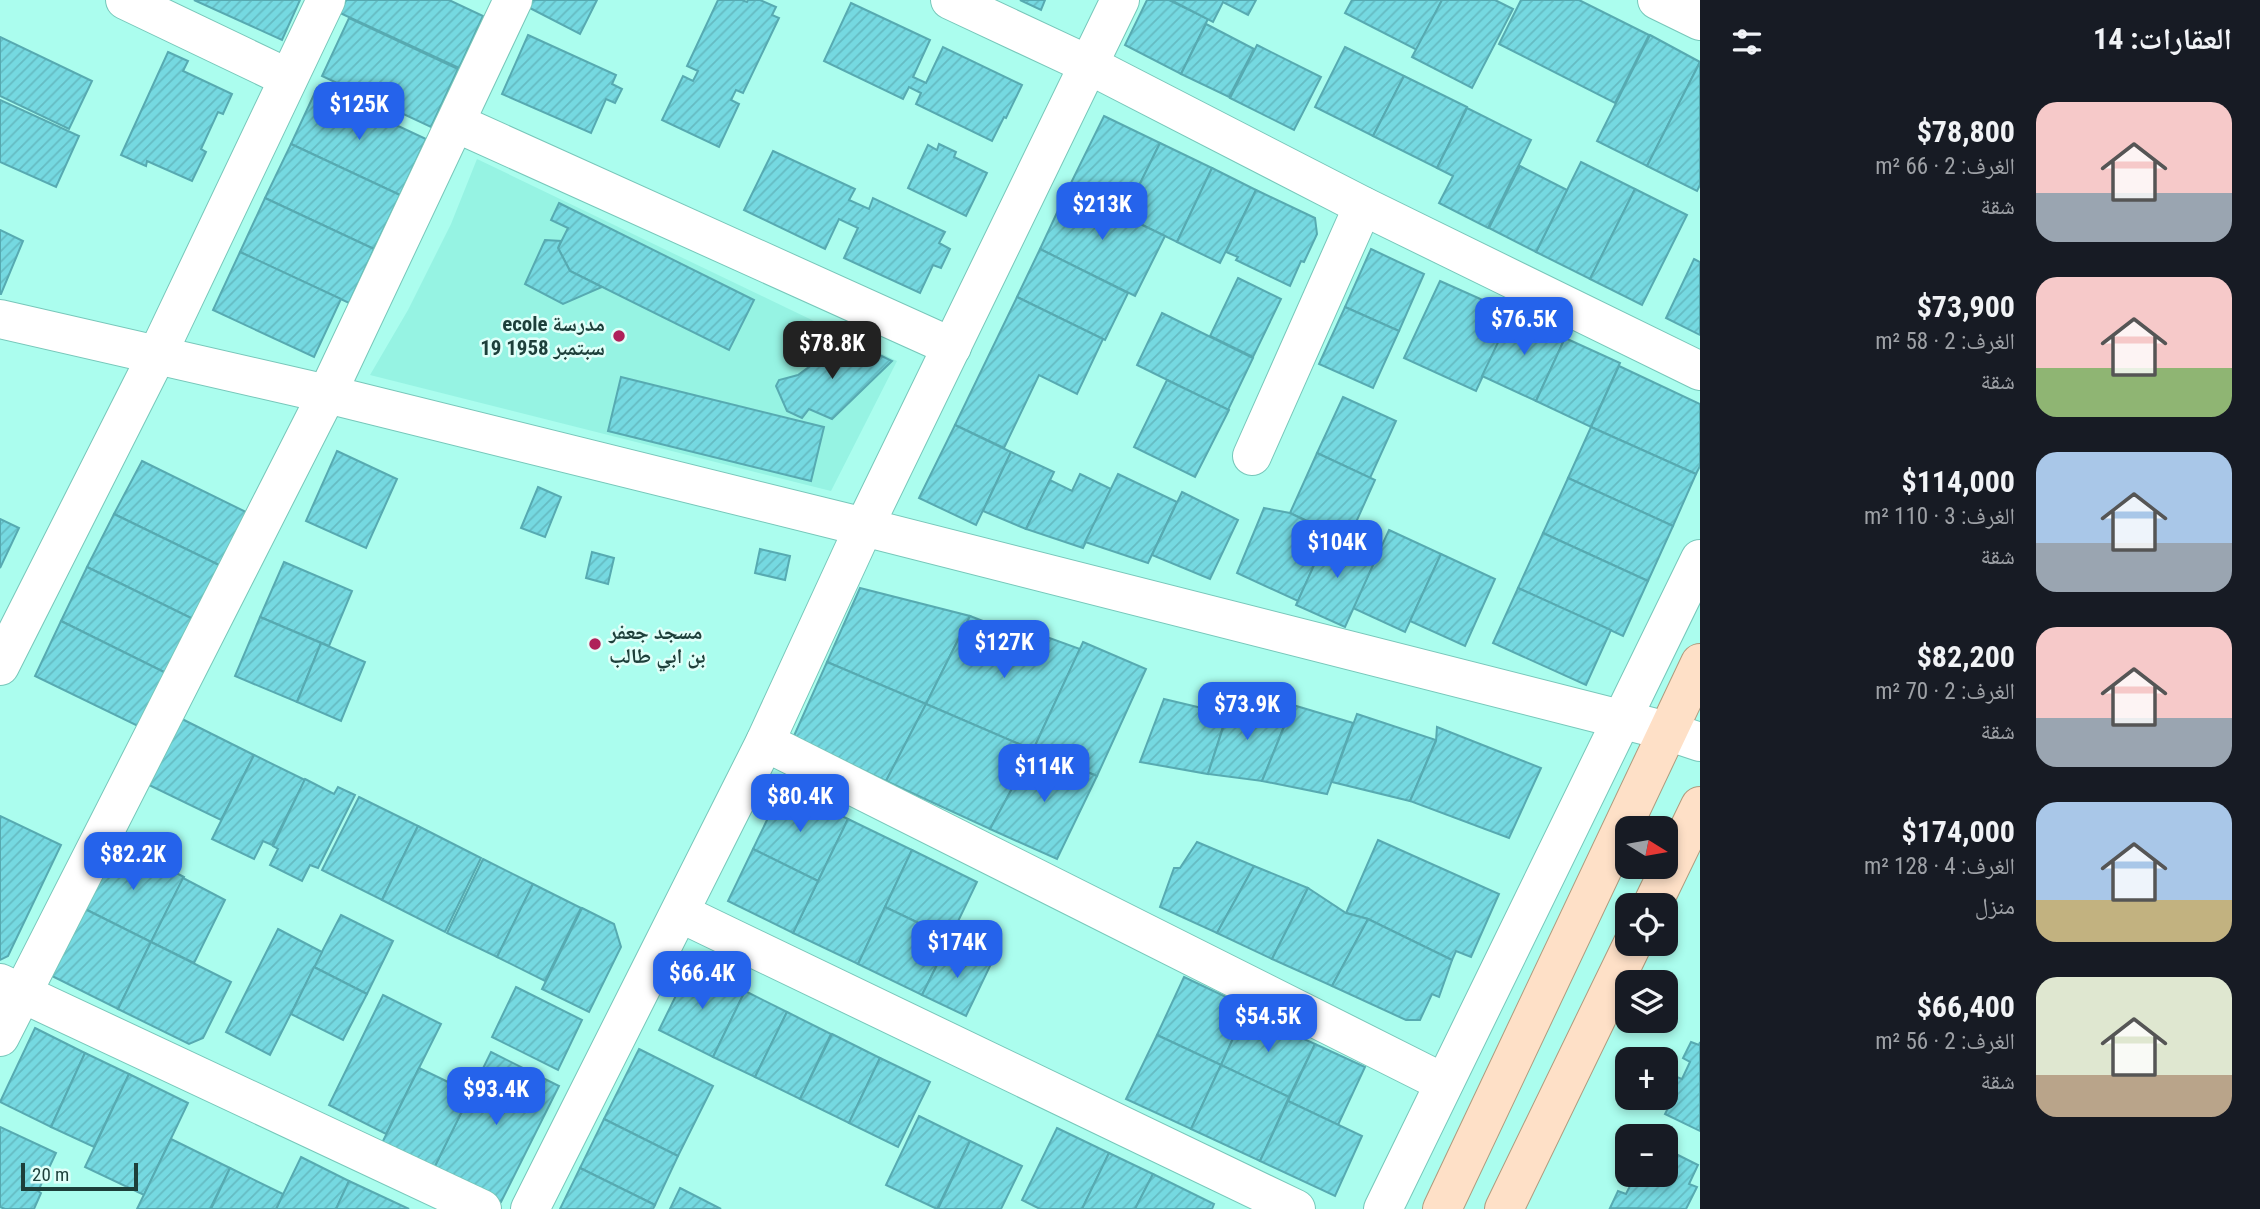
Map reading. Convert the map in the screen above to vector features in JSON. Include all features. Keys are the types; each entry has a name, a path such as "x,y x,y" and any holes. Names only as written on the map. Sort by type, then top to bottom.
{"main road":[{"path":"1442,1209 1683,737 1700,663"},
{"path":"1658,893 1700,806"},
{"path":"1504,1209 1627,956"}],"street":[{"path":"125,0 288,78"},
{"path":"0,666 156,355 326,0"},
{"path":"0,1037 11,989 327,394 513,0"},
{"path":"950,0 1089,65 1363,205 1700,371"},
{"path":"530,1209 765,742 864,527 1120,0"},
{"path":"1657,0 1700,21"},
{"path":"456,123 952,347"},
{"path":"1252,456 1363,205"},
{"path":"0,320 327,394 864,527 1683,737"},
{"path":"1383,1209 1700,559"},
{"path":"765,742 1444,1083"},
{"path":"680,913 1296,1209"},
{"path":"11,989 482,1209"}],"shaded area":[{"name":"ecole مدرسة 19 سبتمبر 1958","path":"477,159 897,361 831,491 370,375 408,310 451,224"}],"building":[{"path":"194,0 300,0 282,40"},
{"path":"346,0 449,0 483,16 459,68 340,13"},
{"path":"527,0 597,0 580,34 524,5"},
{"path":"718,0 760,0 776,7 772,15 779,18 743,93 736,90 731,100 739,104 719,147 662,120 683,76 693,81 698,71 687,66"},
{"path":"1020,0 1045,0 1041,10"},
{"path":"1147,0 1169,0 1208,19 1181,74 1125,45"},
{"path":"1171,0 1256,0 1248,15 1223,2 1213,22"},
{"path":"1352,0 1442,0 1417,50 1345,13"},
{"path":"1442,0 1495,0 1513,9 1472,88 1412,57"},
{"path":"1521,0 1579,0 1649,35 1615,103 1499,44"},
{"path":"851,3 930,40 913,77 926,83 943,47 1022,85 992,141 916,104 921,93 909,87 903,99 824,61"},
{"path":"349,18 458,69 431,127 322,76"},
{"path":"1206,24 1254,49 1229,97 1181,74"},
{"path":"528,35 616,75 612,84 622,89 615,103 606,99 591,133 502,94"},
{"path":"1650,35 1700,62 1647,166 1597,141"},
{"path":"0,37 92,81 69,129 0,96"},
{"path":"1257,45 1321,77 1294,130 1230,98"},
{"path":"1345,47 1404,76 1373,136 1315,107"},
{"path":"168,52 188,61 183,71 232,94 223,114 218,112 201,149 206,152 192,181 147,161 146,166 121,155"},
{"path":"1700,62 1700,185 1697,191 1647,166"},
{"path":"1404,76 1467,107 1437,168 1373,136"},
{"path":"317,88 426,139 400,195 291,144"},
{"path":"0,100 79,136 56,187 0,162"},
{"path":"1467,108 1531,140 1488,228 1439,203 1453,176 1437,168"},
{"path":"1104,116 1160,143 1124,216 1068,189"},
{"path":"1160,143 1212,168 1177,242 1124,216"},
{"path":"291,144 400,195 374,249 265,198"},
{"path":"939,144 956,152 954,157 987,173 966,216 908,188 928,145 937,150"},
{"path":"773,151 855,189 849,200 869,209 873,198 945,232 939,243 950,249 941,268 933,265 920,293 844,258 858,228 839,219 825,249 744,210"},
{"path":"1581,162 1635,189 1590,279 1536,252"},
{"path":"1520,166 1567,190 1536,252 1489,228"},
{"path":"1212,168 1256,190 1220,263 1177,242"},
{"path":"1068,189 1165,236 1135,296 1040,249"},
{"path":"1635,189 1687,215 1642,305 1590,279"},
{"path":"1256,190 1315,218 1317,234 1290,286 1236,260 1238,257 1226,252"},
{"path":"265,198 374,249 349,303 240,252"},
{"path":"559,203 754,300 729,350 570,271 558,248 568,228 551,220"},
{"path":"0,230 23,241 1,294 0,294"},
{"path":"545,240 561,241 558,248 570,271 602,287 563,304 525,284"},
{"path":"1040,249 1128,293 1105,340 1017,297"},
{"path":"1371,249 1424,274 1399,331 1345,307"},
{"path":"240,252 341,299 314,357 213,310"},
{"path":"1694,259 1700,262 1700,335 1666,318"},
{"path":"1238,278 1281,299 1253,357 1210,336"},
{"path":"1440,281 1512,313 1476,391 1404,358"},
{"path":"1017,297 1103,339 1077,394 1039,375 1004,448 955,425"},
{"path":"1345,307 1399,331 1373,388 1319,364"},
{"path":"1162,313 1253,358 1228,410 1137,365"},
{"path":"1512,313 1565,338 1536,401 1482,376"},
{"path":"1565,338 1620,363 1591,427 1536,401"},
{"path":"847,339 892,361 832,419 809,409 802,418 787,411 776,386 779,380 798,375"},
{"path":"1619,366 1700,404 1700,466 1696,474 1591,427"},
{"path":"621,377 824,427 811,481 608,431"},
{"path":"1167,380 1229,410 1195,477 1134,447"},
{"path":"1343,397 1396,421 1370,478 1317,453"},
{"path":"955,425 1011,452 976,525 919,498"},
{"path":"1591,427 1696,474 1673,526 1568,478"},
{"path":"337,451 397,479 366,548 306,521"},
{"path":"1011,452 1054,472 1026,529 983,511"},
{"path":"1317,453 1375,480 1348,540 1290,513"},
{"path":"142,461 250,514 221,566 114,514"},
{"path":"1080,474 1111,489 1083,548 1026,529 1050,480 1072,491"},
{"path":"1118,474 1177,502 1148,563 1085,542"},
{"path":"1568,478 1673,526 1648,581 1543,533"},
{"path":"538,487 561,497 545,537 521,528"},
{"path":"1182,492 1238,520 1210,579 1152,555"},
{"path":"1264,508 1290,513 1329,532 1298,601 1237,573"},
{"path":"114,514 221,566 195,620 87,567"},
{"path":"0,519 19,528 0,568"},
{"path":"1389,530 1441,554 1405,632 1353,608"},
{"path":"1329,532 1378,554 1345,627 1296,605"},
{"path":"1543,533 1648,581 1623,636 1518,588"},
{"path":"760,549 790,556 785,580 755,573"},
{"path":"592,552 614,558 608,584 586,578"},
{"path":"1441,554 1495,579 1465,646 1410,621"},
{"path":"284,562 352,591 329,646 260,617"},
{"path":"87,567 195,620 168,674 61,621"},
{"path":"860,588 970,616 926,704 827,662"},
{"path":"1518,588 1611,630 1586,685 1493,643"},
{"path":"970,616 1019,635 1022,628 1080,649 1033,750 926,704"},
{"path":"260,617 321,643 297,702 235,676"},
{"path":"61,621 168,674 142,728 35,676"},
{"path":"1083,642 1146,669 1097,776 1033,750"},
{"path":"321,643 365,662 341,721 297,702"},
{"path":"827,662 926,704 886,781 793,738"},
{"path":"1164,699 1227,714 1208,774 1140,762"},
{"path":"1232,700 1288,716 1262,781 1208,774"},
{"path":"926,704 1033,750 990,829 886,781"},
{"path":"1293,705 1353,723 1327,794 1262,781"},
{"path":"1357,714 1436,740 1410,801 1332,782"},
{"path":"182,719 254,755 221,820 149,785"},
{"path":"1437,727 1541,768 1509,838 1410,801 1436,741"},
{"path":"1033,750 1097,776 1057,859 990,829"},
{"path":"254,755 305,780 272,845 263,841 254,859 212,839"},
{"path":"305,779 334,794 338,787 355,795 318,868 310,865 302,881 270,865 278,849 273,846"},
{"path":"783,787 848,819 818,881 753,849"},
{"path":"359,797 418,826 382,900 322,870"},
{"path":"0,816 61,845 8,956 0,960"},
{"path":"848,819 912,850 858,964 793,933"},
{"path":"418,826 481,858 445,932 382,900"},
{"path":"1378,840 1499,894 1471,957 1456,951 1452,960 1368,919 1346,913"},
{"path":"116,842 184,877 151,942 83,908"},
{"path":"1197,842 1254,866 1217,933 1160,907 1174,868 1180,868"},
{"path":"753,849 818,881 793,933 728,901"},
{"path":"912,850 977,882 950,938 885,907"},
{"path":"483,859 533,884 497,957 447,933"},
{"path":"1254,866 1308,888 1272,959 1217,933"},
{"path":"183,878 225,900 194,963 151,942"},
{"path":"533,884 581,908 545,981 497,957"},
{"path":"1308,888 1346,913 1368,919 1332,986 1272,959"},
{"path":"885,907 950,938 922,995 858,964"},
{"path":"83,908 151,942 118,1009 50,975"},
{"path":"582,908 614,924 621,947 589,1012 542,989"},
{"path":"341,915 393,941 367,994 314,967"},
{"path":"1368,919 1452,960 1439,997 1432,994 1420,1020 1406,1020 1332,986"},
{"path":"278,929 322,952 270,1055 226,1032"},
{"path":"151,942 231,982 203,1038 189,1044 118,1009"},
{"path":"948,943 991,964 966,1016 922,995"},
{"path":"691,965 745,991 713,1057 659,1030"},
{"path":"314,967 367,994 343,1040 291,1014"},
{"path":"1184,977 1243,1005 1241,1010 1245,1012 1221,1065 1157,1035"},
{"path":"516,987 582,1020 558,1070 492,1037"},
{"path":"745,991 787,1012 755,1077 713,1057"},
{"path":"383,995 441,1024 386,1134 329,1105"},
{"path":"787,1012 831,1034 800,1099 755,1077"},
{"path":"1245,1012 1315,1044 1289,1097 1221,1065"},
{"path":"35,1028 85,1053 51,1127 0,1102"},
{"path":"832,1034 880,1058 849,1123 800,1099"},
{"path":"1157,1035 1221,1065 1191,1129 1126,1099"},
{"path":"1691,1042 1699,1045 1700,1042 1700,1131 1665,1114 1667,1110 1678,1110 1678,1078 1682,1079 1690,1062 1683,1058"},
{"path":"1315,1044 1365,1067 1338,1125 1288,1101"},
{"path":"639,1049 713,1086 678,1156 604,1119"},
{"path":"491,1052 559,1086 501,1202 434,1168"},
{"path":"85,1053 129,1074 94,1147 51,1127"},
{"path":"880,1058 930,1082 898,1147 849,1123"},
{"path":"1221,1065 1289,1097 1260,1161 1191,1129"},
{"path":"419,1068 471,1093 434,1168 382,1143"},
{"path":"129,1074 188,1103 144,1195 85,1167"},
{"path":"1288,1101 1362,1136 1335,1196 1260,1161"},
{"path":"919,1116 970,1141 937,1209 886,1185"},
{"path":"604,1119 678,1156 655,1205 580,1168"},
{"path":"0,1127 56,1153 38,1191 41,1193 34,1209 0,1207"},
{"path":"1057,1128 1109,1153 1082,1209 1040,1209 1022,1200"},
{"path":"171,1139 230,1168 210,1209 137,1209"},
{"path":"970,1141 1022,1166 1001,1209 938,1209"},
{"path":"1109,1153 1153,1174 1135,1209 1082,1209"},
{"path":"1678,1155 1698,1165 1689,1184 1697,1187 1686,1209 1610,1208 1618,1191 1626,1194 1630,1187 1678,1187"},
{"path":"301,1157 349,1181 336,1209 276,1209"},
{"path":"230,1168 283,1194 276,1209 211,1209"},
{"path":"580,1168 655,1205 653,1209 560,1209"},
{"path":"1153,1174 1214,1204 1212,1209 1135,1209"},
{"path":"349,1181 409,1209 336,1209"},
{"path":"680,1188 721,1209 670,1209"}],"place":[{"name":"ecole مدرسة 19 سبتمبر 1958","path":"619,336"},
{"name":"مسجد جعفر بن ابي طالب","path":"595,644"}]}
